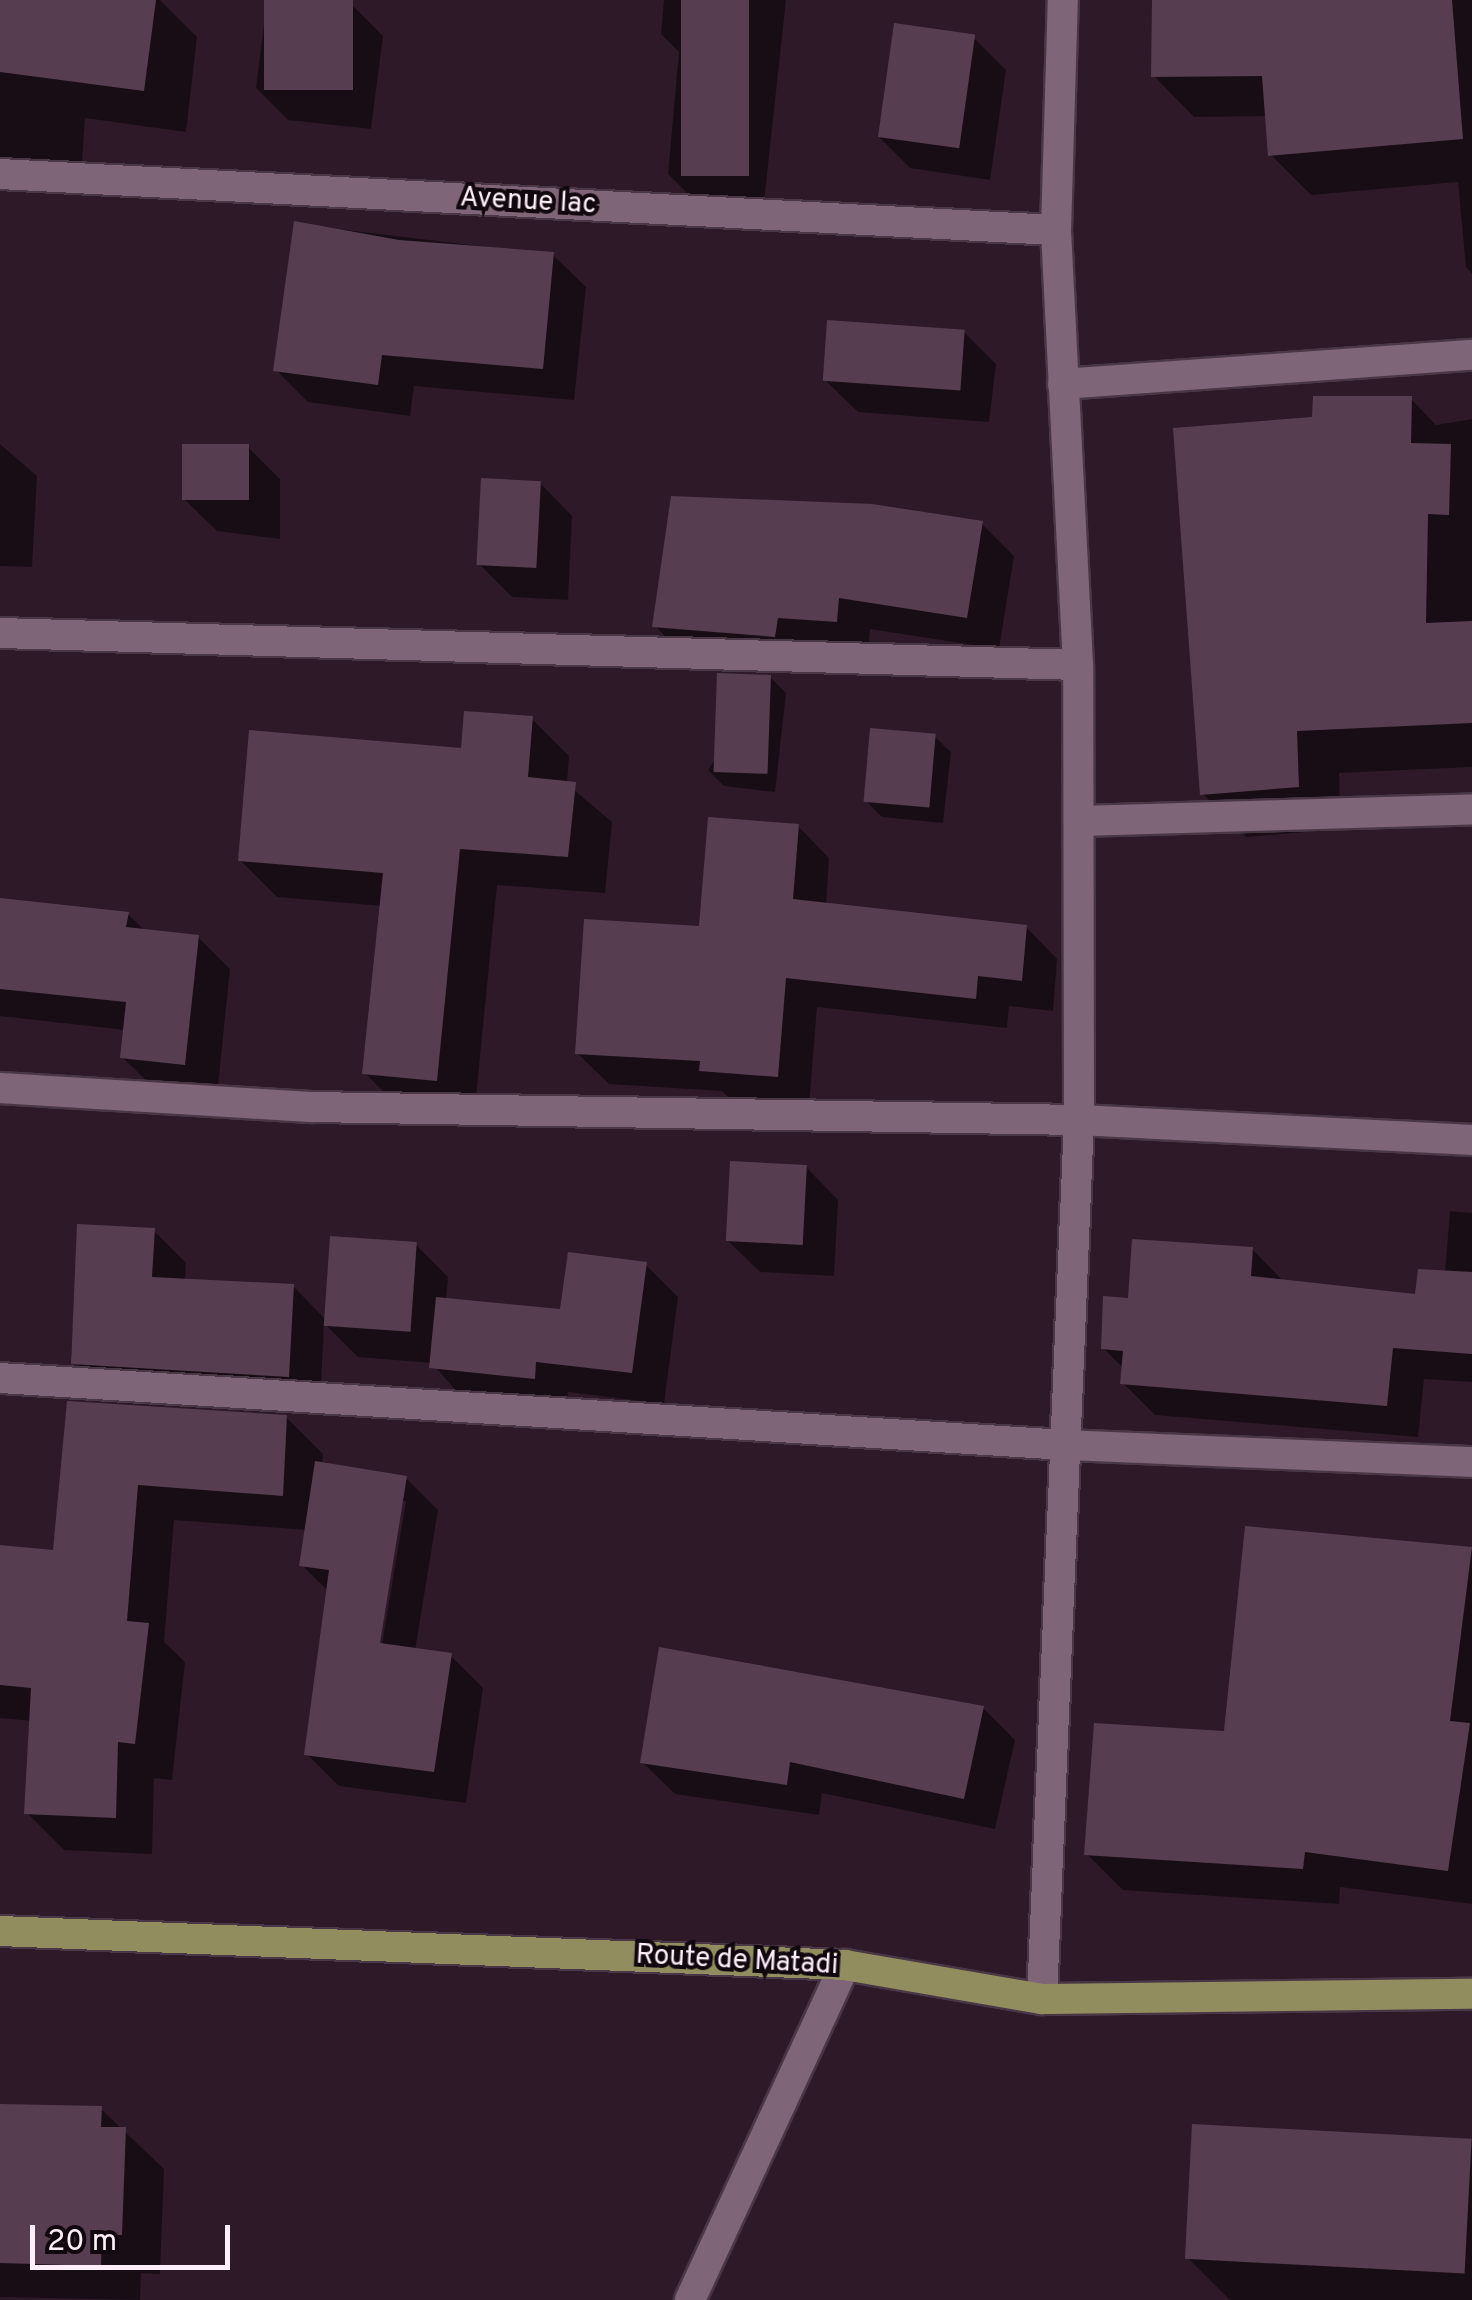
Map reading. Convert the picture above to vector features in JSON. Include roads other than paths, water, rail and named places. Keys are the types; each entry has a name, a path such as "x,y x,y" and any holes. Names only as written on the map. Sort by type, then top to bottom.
{"main road":[{"name":"Route de Matadi","path":"0,1931 845,1966 1042,1999 1472,1994"}],"street":[{"path":"1042,1999 1079,1120 1078,665 1056,230 1064,0"},
{"name":"Avenue lac","path":"0,174 1056,230"},
{"path":"1063,384 1472,355"},
{"path":"0,632 1078,665"},
{"path":"1079,821 1472,808"},
{"path":"0,1088 311,1107 1079,1120 1472,1140"},
{"path":"0,1378 1066,1445 1472,1462"},
{"path":"690,2300 845,1966"}]}
